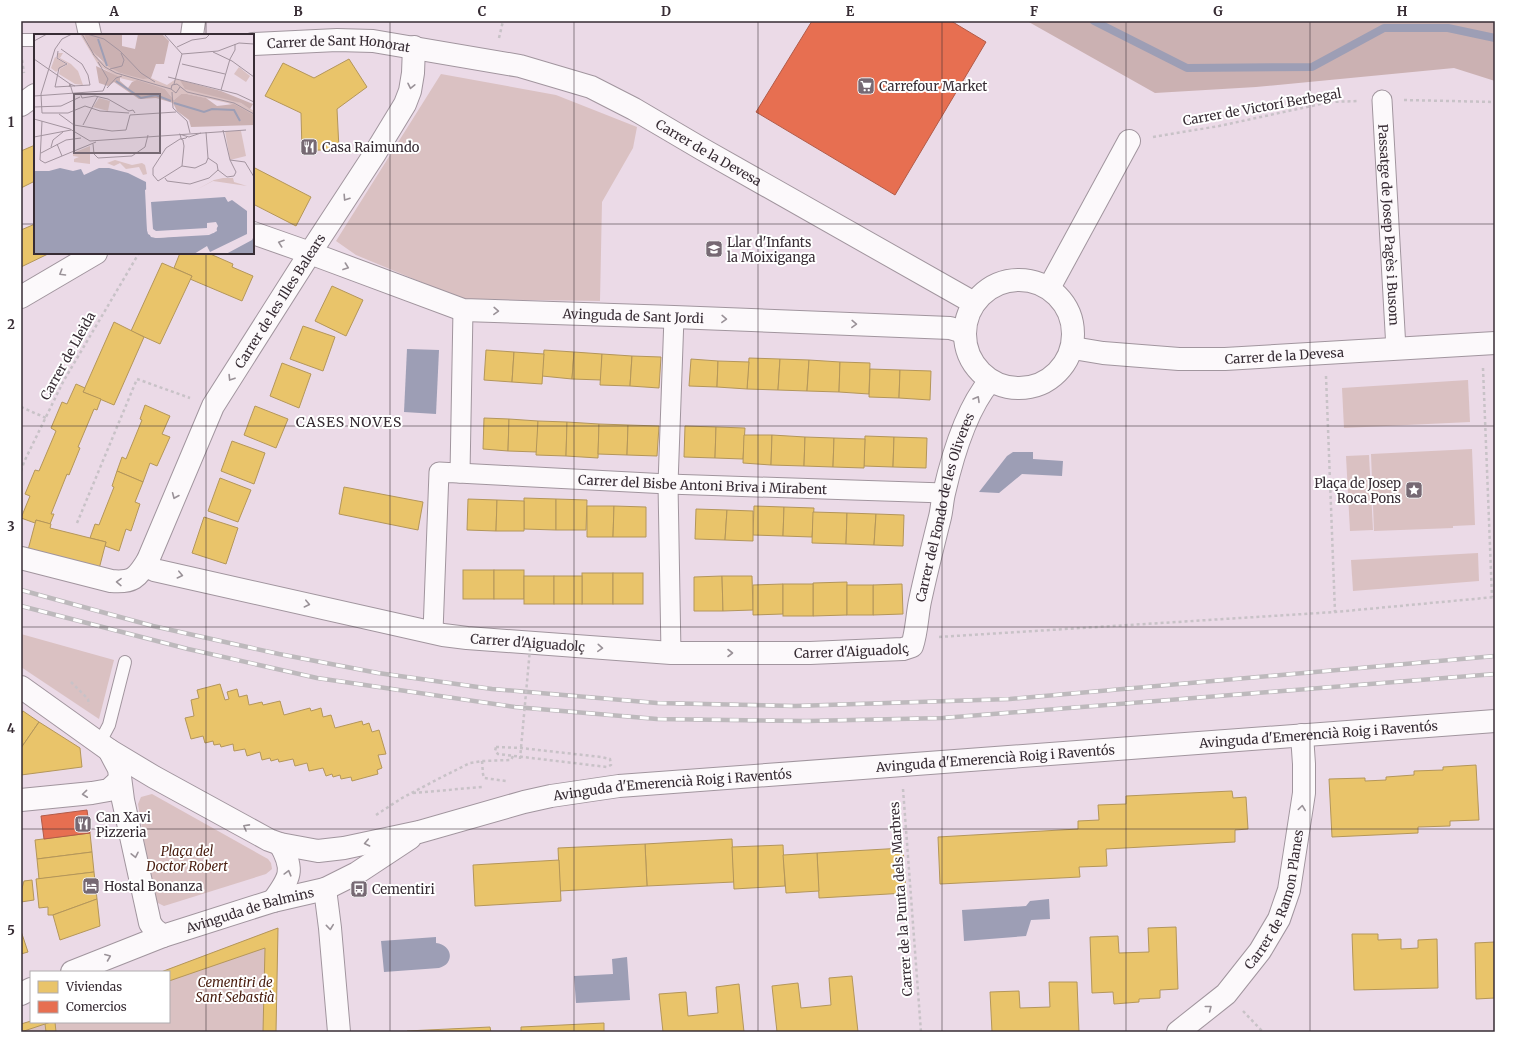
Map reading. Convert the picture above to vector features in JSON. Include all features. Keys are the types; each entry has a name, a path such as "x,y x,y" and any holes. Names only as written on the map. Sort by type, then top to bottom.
{"street":[{"name":"Carrer de Sant Honorat","path":"254,44 360,40 419,48"},
{"name":"Carrer de les Illes Balears","path":"21,558 124,583 134,578 142,570 148,560 214,406 405,104 410,91 419,48"},
{"name":"Carrer de la Devesa","path":"419,48 520,66 591,87 634,109 974,303"},
{"path":"21,105 34,96"},
{"name":"Passatge de Josep Pagès i Busom","path":"1382,100 1396,349"},
{"path":"1049,288 1129,141"},
{"name":"Avinguda de Sant Jordi","path":"254,233 463,310 950,328 960,331 966,336"},
{"path":"21,298 94,254"},
{"path":"1017,280 1028,281 1049,288 1060,296 1068,308 1073,320 1075,335 1073,348 1065,362 1054,376 1038,384 1011,387 990,381 981,374 972,362 968,353 966,336 967,320 974,303 982,293 1001,283 1017,280"},
{"path":"460,473 463,310"},
{"path":"671,653 668,484 674,317"},
{"name":"Carrer de la Devesa","path":"1073,348 1180,360 1225,359 1488,344"},
{"name":"Carrer del Fondo de les Oliveres","path":"915,639 920,601 941,514 944,493 958,445 967,421 983,389 990,381"},
{"name":"Carrer del Bisbe Antoni Briva i Mirabent","path":"433,632 439,472 668,484 944,493"},
{"name":"Carrer d'Aiguadolç","path":"148,560 154,570 443,635 671,653 810,653 903,649 912,646 915,639"},
{"path":"21,687 105,746 181,792 269,840 280,844 287,855 290,865 288,878 273,901"},
{"name":"Avinguda d'Emerencià Roig i Raventós","path":"499,809 551,796 619,786 1495,721"},
{"name":"Carrer de Ramon Planes","path":"1178,1032 1226,994 1260,951 1279,919 1289,890 1304,793 1302,735"},
{"path":"105,746 119,769 123,800 150,923 154,929 163,936"},
{"path":"21,800 109,790 120,780"},
{"name":"Avinguda de Balmins","path":"280,844 318,851 344,848 419,832 499,809"},
{"name":"Avinguda de Balmins","path":"75,971 163,936 273,901 325,889 357,873 419,832"},
{"path":"325,889 339,1032"},
{"path":"21,994 30,990"}],"lane":[{"path":"21,40 34,40"},
{"path":"105,746 109,724 125,662"}],"path":[{"name":"Carrer de Victorí Berbegal","path":"1129,141 1219,126 1330,102 1422,99 1495,102"},
{"name":"Carrer de Lleida","path":"21,471 23,462 63,382 138,254"},
{"path":"915,639 1335,612 1494,597 1488,344"},
{"path":"1326,353 1335,612"},
{"path":"77,523 137,379 214,406"},
{"path":"21,407 46,418"},
{"path":"520,759 530,649"},
{"path":"496,747 521,748 601,757 610,759 611,765 607,767 498,754 495,752 496,747"},
{"path":"371,819 411,794 464,766 482,761 511,760 513,756"},
{"path":"482,761 484,778 508,781 510,786"},
{"name":"Carrer de la Punta dels Marbres","path":"901,765 921,1032"},
{"path":"411,794 471,787 485,787"},
{"path":"1226,994 1263,1032"}],"green space":[{"path":"441,74 556,95 637,127 633,148 602,202 600,301 462,299 356,255 336,241"},
{"path":"1468,380 1470,422 1344,428 1342,388"},
{"path":"1472,449 1475,525 1453,526 1453,528 1374,531 1371,454"},
{"path":"1369,455 1373,530 1350,531 1346,456"},
{"path":"1478,553 1479,581 1353,591 1351,560"},
{"path":"21,634 114,660 99,719 21,667"},
{"name":"Plaça del Doctor Robert","path":"152,794 268,859 271,863 272,869 266,874 164,906 154,901 138,804 141,797"},
{"name":"Cementiri de Sant Sebastià","path":"278,928 276,1032 21,1032 21,1024 30,1021 30,1023 170,1023 170,971 164,971"}],"shaded area":[{"path":"1027,21 1495,21 1495,81 1454,68 1256,87 1155,93"}],"water":[{"path":"407,349 439,350 436,414 404,412"},
{"path":"1013,452 1033,452 1033,459 1063,461 1062,476 1022,474 999,493 979,492 1007,456"},
{"path":"1049,899 1050,919 1031,920 1026,936 964,941 962,910 1026,906 1030,901"},
{"path":"436,937 436,943 442,944 449,951 450,959 444,966 439,968 384,972 381,941"},
{"path":"627,957 630,1000 576,1003 574,976 613,974 612,959"}],"building: Viviendas":[{"path":"349,59 367,87 337,109 339,149 302,151 301,113 265,96 283,63 314,78"},
{"path":"34,145 34,182 21,188 21,151"},
{"path":"254,168 311,197 296,226 254,205"},
{"path":"34,224 34,254 48,254 21,267 21,230"},
{"path":"180,254 210,254 233,264 232,267 253,276 242,301 190,279 192,276 174,268"},
{"path":"162,263 192,276 160,344 131,331"},
{"path":"332,286 363,300 346,336 315,321"},
{"path":"114,322 144,337 114,405 83,392"},
{"path":"303,326 335,337 323,371 290,359"},
{"path":"486,350 514,352 512,382 484,380"},
{"path":"544,350 574,352 572,379 542,376"},
{"path":"514,352 544,354 542,384 512,382"},
{"path":"574,352 602,354 601,380 572,379"},
{"path":"602,354 632,356 630,386 600,385"},
{"path":"632,356 661,357 659,388 630,386"},
{"path":"749,358 780,359 778,390 747,389"},
{"path":"691,359 718,361 717,387 689,386"},
{"path":"780,359 809,360 807,391 778,390"},
{"path":"809,360 840,362 839,392 807,391"},
{"path":"718,361 749,362 747,389 717,387"},
{"path":"840,362 870,363 869,394 839,392"},
{"path":"282,363 311,374 299,408 270,396"},
{"path":"870,369 900,370 899,398 869,397"},
{"path":"900,370 931,371 930,400 899,398"},
{"path":"76,384 85,388 83,392 101,399 97,410 94,409 78,447 80,448 69,475 67,474 51,514 54,514 50,524 36,520 35,523 21,518 30,496 25,494 35,470 39,471 56,431 51,428 62,402 67,404"},
{"path":"145,405 170,416 162,434 170,437 157,466 150,463 143,482 117,471 122,457 126,459 142,420 140,419"},
{"path":"255,406 288,419 276,448 244,435"},
{"path":"484,418 509,419 508,451 483,449"},
{"path":"509,419 538,421 537,452 508,451"},
{"path":"538,421 567,422 566,456 536,455"},
{"path":"567,422 599,424 598,458 566,456"},
{"path":"599,424 628,425 627,455 598,454"},
{"path":"628,425 659,426 657,456 627,455"},
{"path":"685,426 716,427 715,458 684,457"},
{"path":"716,427 745,428 743,459 715,458"},
{"path":"744,435 772,435 771,465 743,463"},
{"path":"772,435 805,437 804,466 771,465"},
{"path":"865,436 894,437 893,467 864,466"},
{"path":"805,437 834,438 833,467 804,466"},
{"path":"894,437 927,438 926,468 893,467"},
{"path":"834,438 865,439 864,468 833,467"},
{"path":"232,441 265,453 254,484 221,471"},
{"path":"117,471 143,482 135,502 140,504 131,531 126,529 119,551 105,546 106,542 90,538 95,524 99,525 114,487 112,486"},
{"path":"220,478 251,490 238,522 208,511"},
{"path":"344,487 423,502 418,530 339,514"},
{"path":"524,498 556,499 556,530 524,529"},
{"path":"468,499 497,500 496,531 467,530"},
{"path":"556,499 587,500 586,530 556,530"},
{"path":"497,500 524,501 524,531 496,531"},
{"path":"587,506 614,506 613,537 587,537"},
{"path":"614,506 646,507 646,537 613,537"},
{"path":"754,506 784,507 783,536 753,535"},
{"path":"784,507 814,508 812,537 783,536"},
{"path":"696,509 727,510 725,540 695,539"},
{"path":"727,510 753,511 753,541 725,540"},
{"path":"813,512 847,513 846,544 812,543"},
{"path":"847,513 876,514 874,545 846,544"},
{"path":"876,514 904,515 903,546 874,545"},
{"path":"204,517 238,528 226,564 192,553"},
{"path":"36,520 51,524 50,528 106,542 99,569 28,550"},
{"path":"463,570 494,570 494,599 463,599"},
{"path":"494,570 524,570 524,599 494,599"},
{"path":"582,573 613,573 613,604 582,604"},
{"path":"613,573 643,573 643,604 613,604"},
{"path":"524,576 554,576 554,604 524,604"},
{"path":"554,576 582,576 582,604 554,604"},
{"path":"722,576 723,611 694,611 694,577"},
{"path":"722,576 752,576 753,610 723,611"},
{"path":"847,582 847,615 813,616 813,583"},
{"path":"783,584 783,614 753,615 753,585"},
{"path":"783,584 813,584 813,616 783,616"},
{"path":"902,584 903,614 873,615 873,585"},
{"path":"847,585 873,585 873,615 847,615"},
{"path":"220,684 225,700 229,699 227,692 237,689 239,697 247,695 249,705 262,702 263,705 280,701 284,715 310,708 311,711 321,708 323,717 331,715 335,728 362,721 363,725 369,723 372,732 379,730 386,754 378,755 382,768 377,770 378,774 352,781 351,777 341,779 340,775 333,777 332,774 326,776 323,768 309,771 307,763 295,766 293,759 279,762 278,759 271,761 270,758 262,760 260,752 247,756 245,749 234,751 233,744 221,747 220,744 214,745 213,741 205,743 203,736 191,739 185,718 194,716 191,700 199,698 197,690"},
{"path":"23,711 39,722 21,748 21,714"},
{"path":"39,722 80,748 82,767 21,775 21,748"},
{"path":"1476,765 1479,820 1450,821 1450,826 1418,827 1418,833 1332,837 1329,779 1365,778 1365,781 1386,780 1386,777 1414,775 1414,771 1443,770 1443,767"},
{"path":"1232,791 1233,798 1246,797 1248,829 1235,830 1235,842 1106,849 1107,866 1079,867 1080,877 940,884 938,837 1078,829 1078,821 1099,820 1098,805 1126,804 1126,796"},
{"path":"90,833 92,852 37,859 35,840"},
{"path":"732,839 734,882 647,886 645,844"},
{"path":"645,844 647,886 560,891 558,848"},
{"path":"783,845 785,886 734,889 732,847"},
{"path":"903,848 906,893 819,898 817,853"},
{"path":"92,852 94,872 39,879 37,859"},
{"path":"817,853 819,891 786,893 783,855"},
{"path":"559,860 561,901 475,906 473,865"},
{"path":"94,872 97,899 53,915 48,915 48,907 39,908 36,879"},
{"path":"32,880 34,900 21,902 21,892 24,881"},
{"path":"97,899 100,926 60,940 53,915"},
{"path":"1176,927 1178,989 1160,990 1160,998 1139,999 1139,1002 1114,1004 1113,992 1092,993 1090,937 1118,936 1119,953 1149,952 1148,928"},
{"path":"278,928 276,1032 263,1032 265,948 170,981 170,971 164,971"},
{"path":"21,931 28,952 21,954"},
{"path":"1352,934 1378,934 1378,940 1401,939 1401,949 1418,948 1418,940 1437,939 1438,988 1354,990"},
{"path":"1495,942 1495,998 1476,999 1475,943"},
{"path":"852,976 858,1032 777,1032 772,986 798,983 801,1008 831,1005 829,978"},
{"path":"1049,982 1077,982 1079,1032 992,1032 990,992 1019,991 1020,1008 1050,1007"},
{"path":"739,984 744,1032 663,1032 659,994 686,992 688,1016 718,1013 716,987"},
{"path":"30,1021 30,1023 48,1023 21,1032 21,1024"},
{"path":"55,1023 56,1032 46,1032 45,1024"},
{"path":"604,1023 604,1032 521,1032 521,1027"},
{"path":"490,1027 491,1032 407,1032 407,1031"}],"building: Comercios":[{"name":"Carrefour Market","path":"812,21 951,21 986,42 895,195 756,112"},
{"path":"87,810 90,833 44,839 41,816"}],"waterway":[{"path":"1094,21 1187,68 1312,67 1384,28 1448,28 1495,38"}],"railway":[{"path":"21,590 153,626 279,654 378,673 492,689 657,703 795,706 1010,699 1495,656"},
{"path":"21,606 188,649 317,678 515,707 657,719 807,721 943,718 1495,674"}],"place":[{"name":"Carrefour Market","path":"866,86"},
{"name":"Casa Raimundo","path":"309,147"},
{"name":"Llar d'Infants la Moixiganga","path":"714,249"},
{"name":"Plaça de Josep Roca Pons","path":"1414,490"},
{"name":"Can Xavi Pizzeria","path":"83,824"},
{"name":"Hostal Bonanza","path":"91,886"},
{"name":"Cementiri","path":"359,889"}],"district":[{"name":"CASES NOVES","path":"349,422"}]}
